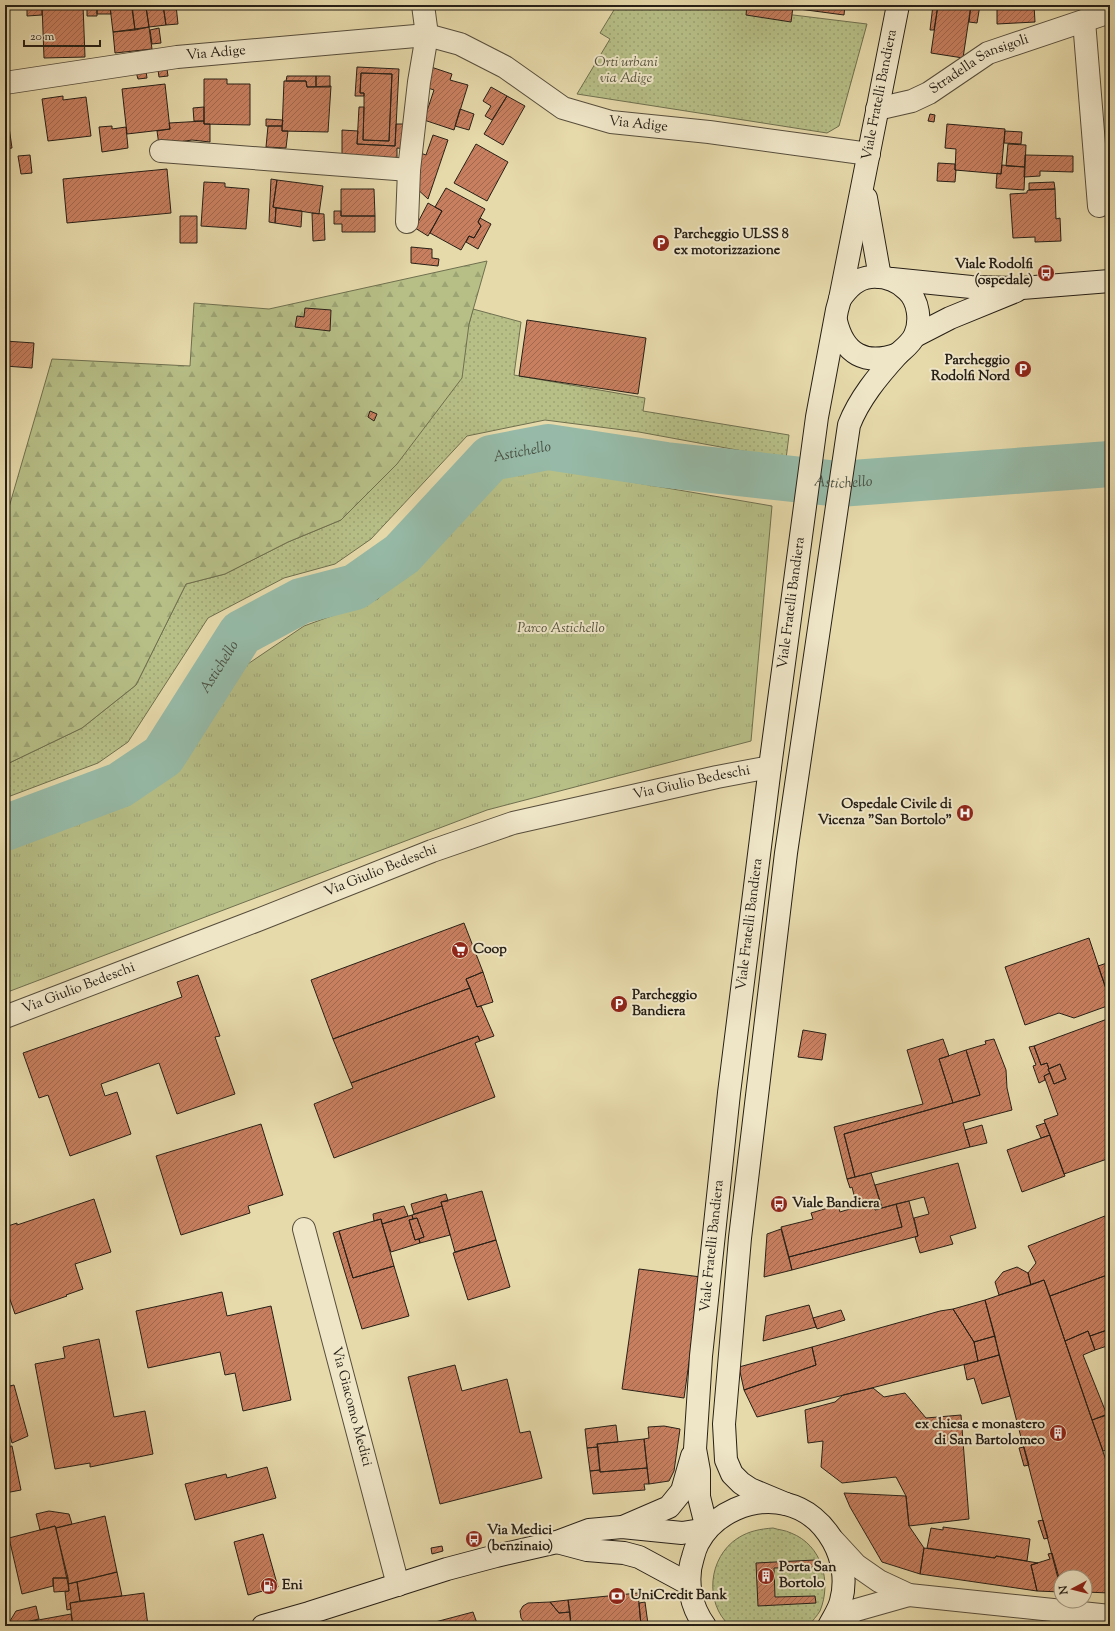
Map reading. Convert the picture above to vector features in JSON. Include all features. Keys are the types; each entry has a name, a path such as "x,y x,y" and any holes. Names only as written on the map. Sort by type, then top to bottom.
{"main road":[{"path":"407,222 409,170 419,82 427,35 423,5"},
{"name":"Viale Fratelli Bandiera","path":"707,1529 699,1497 699,1471 694,1449 701,1356 729,1093 770,767 817,417 898,5"},
{"name":"Stradella Sansigoli","path":"877,109 912,101 929,93 988,53 1110,12"},
{"path":"1084,21 1099,206"},
{"name":"Via Adige","path":"5,83 177,57 427,35 460,44 505,67 563,108 611,122 709,132 869,154"},
{"path":"162,151 409,170"},
{"name":"Viale Fratelli Bandiera","path":"863,185 886,278"},
{"path":"840,299 847,289 857,282 868,278 886,278 971,287 1022,288 1110,281"},
{"path":"886,278 902,285 910,293 916,303 918,326 915,336"},
{"path":"915,336 950,318 1022,288"},
{"name":"Viale Fratelli Bandiera","path":"836,321 839,334 846,346 857,355 871,359 885,359 898,354"},
{"name":"Viale Fratelli Bandiera","path":"833,1540 821,1524 806,1513 741,1484 732,1474 726,1460 724,1424 740,1238 786,852 834,518 849,425 860,400 915,336"},
{"name":"Via Giulio Bedeschi","path":"5,1017 258,920 432,851 514,823 717,777 770,767"},
{"name":"Via Giacomo Medici","path":"304,1229 398,1585"},
{"path":"622,1527 669,1507 682,1491 694,1449"},
{"path":"688,1626 691,1563 698,1543 707,1529 726,1513 746,1505 767,1502 786,1504"},
{"path":"263,1626 309,1613 446,1569 557,1542 589,1530 622,1527 682,1533 707,1529"},
{"path":"833,1540 856,1565 879,1582 909,1595 1110,1616"},
{"path":"830,1626 841,1602 844,1581 841,1559 833,1540"},
{"path":"557,1542 587,1550 624,1553 639,1558 690,1592 699,1618 705,1626"},
{"path":"830,1626 856,1610 909,1595"}],"green space":[{"name":"Orti urbani via Adige","path":"617,5 744,5 744,9 867,24 839,126 827,133 577,94 610,39 600,33"},
{"path":"487,261 469,324 462,378 397,464 341,520 288,542 225,574 186,584 136,685 82,728 5,765 5,521 52,359 190,366 194,303 269,309"},
{"path":"473,309 521,322 514,375 645,398 643,411 789,435 786,459 639,432 545,420 467,436 371,539 335,564 284,578 208,618 128,742 98,763 5,798 5,765 82,728 136,685 186,584 225,574 288,542 341,520 469,324"},
{"name":"Parco Astichello","path":"513,466 544,467 772,506 751,741 487,810 5,993 5,848 165,776 233,674 304,626 378,599 478,485"},
{"path":"773,1528 789,1532 802,1539 817,1555 822,1566 825,1588 820,1611 809,1626 730,1626 716,1605 713,1593 715,1568 720,1557 728,1546 738,1538 755,1531"}],"building":[{"path":"27,5 42,5 42,15 27,16"},
{"path":"42,5 83,5 85,57 44,58"},
{"path":"87,5 97,5 97,16 87,16"},
{"path":"97,5 116,5 116,7 110,7 111,14 97,14"},
{"path":"132,5 163,5 166,25 149,27 146,7 132,9"},
{"path":"132,5 135,30 113,32 110,7"},
{"path":"163,5 176,5 178,24 166,25"},
{"path":"747,5 780,5 793,7 791,22 746,15"},
{"path":"799,5 845,5 844,15 799,9"},
{"path":"848,5 865,5 865,9"},
{"path":"933,5 938,5 934,30 930,30"},
{"path":"938,5 971,5 963,58 931,53"},
{"path":"971,5 980,5 977,23 969,22"},
{"path":"997,5 1034,5 1035,22 997,24"},
{"path":"146,7 149,27 135,30 132,9"},
{"path":"149,27 152,49 115,53 113,32"},
{"path":"159,28 161,43 152,44 150,30"},
{"path":"357,67 399,69 395,146 357,144 359,107 364,107 363,140 389,141 392,74 361,73 360,93 364,93 364,96 355,96"},
{"path":"431,67 452,74 450,80 468,85 454,130 424,120 434,90 425,87"},
{"path":"167,69 168,76 159,77 158,70"},
{"path":"146,71 147,78 138,79 136,72"},
{"path":"361,73 392,74 389,141 363,140 364,93 360,93"},
{"path":"287,76 316,76 316,87 307,87 306,81 286,81"},
{"path":"316,76 330,76 330,87 316,87"},
{"path":"204,79 227,79 227,84 250,84 250,125 204,124"},
{"path":"284,81 306,81 307,87 331,86 328,132 282,131"},
{"path":"165,84 170,129 127,134 122,89"},
{"path":"491,87 507,96 492,120 485,116 491,106 483,101"},
{"path":"63,96 63,100 86,97 91,136 48,141 42,99"},
{"path":"507,96 525,106 503,145 484,134"},
{"path":"5,99 12,148 5,149"},
{"path":"204,107 204,121 194,121 193,108"},
{"path":"460,109 474,114 469,130 455,126"},
{"path":"930,114 935,115 934,122 928,121"},
{"path":"266,119 283,120 282,126 266,126"},
{"path":"204,121 204,124 210,124 210,142 192,140 159,145 157,131 170,129 169,123"},
{"path":"396,124 408,124 406,149 397,148 397,158 342,154 342,130 358,131 357,144 395,146"},
{"path":"947,124 1005,129 1001,174 955,170 956,149 945,148"},
{"path":"112,126 112,129 126,127 128,148 102,152 99,127"},
{"path":"268,126 282,126 282,131 288,131 286,148 266,147"},
{"path":"1005,131 1022,132 1021,144 1004,143"},
{"path":"433,135 448,140 428,199 414,186 415,151 426,155"},
{"path":"476,144 508,162 487,201 454,183"},
{"path":"1008,144 1026,145 1025,167 1006,166"},
{"path":"30,155 32,173 21,174 18,156"},
{"path":"1025,155 1073,156 1073,172 1040,171 1040,176 1024,177"},
{"path":"938,163 955,164 955,182 937,181"},
{"path":"1110,164 1110,230 1109,230 1102,165"},
{"path":"1002,165 1025,167 1024,190 996,188 997,173 1001,174"},
{"path":"167,169 171,213 67,223 63,179"},
{"path":"271,179 277,180 273,207 276,208 275,223 269,222"},
{"path":"277,180 323,186 319,214 273,207"},
{"path":"204,182 225,183 225,187 249,189 246,229 201,226"},
{"path":"1054,182 1055,189 1029,190 1029,183"},
{"path":"446,188 485,209 478,222 481,226 474,238 469,236 461,250 430,233 442,211 435,207"},
{"path":"341,189 374,189 375,216 341,216"},
{"path":"1055,189 1056,219 1060,218 1061,241 1035,242 1035,237 1013,238 1010,194 1027,193 1029,190"},
{"path":"428,203 442,211 428,236 415,228"},
{"path":"276,208 302,211 301,227 275,223"},
{"path":"334,211 341,211 341,216 375,216 375,232 342,232 342,224 334,224"},
{"path":"312,213 324,214 325,240 313,241"},
{"path":"180,216 197,216 197,243 180,243"},
{"path":"480,218 491,224 478,249 466,242 469,236 474,238 481,226 478,222"},
{"path":"411,247 432,249 432,258 439,259 438,266 411,263"},
{"path":"305,308 331,310 330,331 295,327 297,316 304,317"},
{"path":"527,320 646,338 638,394 519,376"},
{"path":"5,341 34,343 32,368 5,366"},
{"path":"370,411 377,414 374,421 368,417"},
{"path":"464,923 483,972 466,979 470,988 333,1039 311,980"},
{"path":"1089,938 1110,1005 1074,1018 1059,1013 1025,1025 1005,967"},
{"path":"1110,962 1110,994 1108,994 1098,966"},
{"path":"483,972 493,1002 477,1007 466,979"},
{"path":"198,975 220,1036 215,1037 235,1094 177,1114 159,1063 101,1084 105,1096 117,1092 131,1134 70,1156 48,1095 39,1098 23,1053 182,997 177,982"},
{"path":"470,988 477,1007 481,1006 494,1036 480,1041 478,1036 351,1083 333,1039"},
{"path":"1110,1018 1110,1158 1064,1174 1044,1120 1058,1115 1044,1076 1050,1073 1054,1084 1066,1079 1060,1064 1049,1069 1047,1063 1041,1065 1034,1046"},
{"path":"803,1030 826,1034 822,1060 798,1057"},
{"path":"478,1036 480,1041 475,1043 495,1097 334,1158 314,1104 353,1088 351,1083"},
{"path":"943,1039 949,1056 939,1059 953,1103 844,1134 855,1177 847,1179 834,1127 923,1104 907,1050"},
{"path":"994,1039 1006,1070 1007,1088 1012,1110 963,1123 970,1147 855,1177 844,1134 980,1095 966,1050 986,1044 985,1041"},
{"path":"1034,1046 1041,1065 1047,1063 1050,1073 1044,1076 1045,1080 1039,1083 1033,1066 1036,1065 1029,1047"},
{"path":"966,1050 980,1095 953,1103 939,1059"},
{"path":"1060,1064 1066,1079 1054,1084 1048,1069"},
{"path":"1045,1123 1050,1135 1041,1138 1036,1126"},
{"path":"261,1124 283,1195 248,1206 250,1213 181,1235 156,1156"},
{"path":"982,1125 987,1143 970,1147 965,1130"},
{"path":"1050,1135 1065,1176 1022,1192 1007,1150"},
{"path":"958,1163 976,1228 950,1236 953,1244 920,1253 915,1237 918,1236 914,1218 929,1214 924,1197 882,1208 875,1185"},
{"path":"871,1173 882,1208 875,1210 872,1202 857,1207 852,1187 850,1188 847,1179"},
{"path":"482,1191 496,1240 455,1252 441,1202"},
{"path":"446,1194 448,1201 441,1202 442,1206 414,1214 411,1204"},
{"path":"94,1199 111,1252 75,1264 83,1289 15,1314 5,1285 5,1227 17,1223 17,1225"},
{"path":"909,1201 918,1236 792,1270 789,1257 902,1227 896,1204"},
{"path":"872,1202 875,1210 896,1204 902,1227 789,1257 781,1227 813,1219 811,1213 838,1205 840,1212"},
{"path":"404,1206 408,1216 382,1224 381,1219 374,1221 373,1214"},
{"path":"442,1206 450,1235 420,1243 419,1239 424,1237 417,1218 413,1219 412,1215"},
{"path":"1110,1214 1110,1274 1050,1296 1044,1280 1031,1285 1028,1273 1036,1263 1028,1246"},
{"path":"412,1215 413,1219 409,1220 415,1240 419,1239 420,1243 391,1252 382,1224"},
{"path":"417,1218 424,1237 415,1240 409,1220"},
{"path":"381,1219 394,1266 353,1278 339,1231"},
{"path":"781,1229 792,1270 764,1277 767,1234"},
{"path":"339,1231 353,1278 394,1266 409,1316 362,1329 333,1233"},
{"path":"496,1240 510,1287 468,1300 453,1253"},
{"path":"1017,1267 1028,1273 1031,1285 999,1295 995,1282 1003,1272"},
{"path":"639,1269 701,1277 684,1398 622,1389"},
{"path":"1110,1274 1110,1329 1090,1336 1088,1331 1065,1341 1050,1296"},
{"name":"ex chiesa e monastero di San Bartolomeo","path":"1044,1280 1110,1472 1110,1593 1093,1592 1093,1569 1056,1569 985,1300"},
{"path":"222,1292 227,1316 271,1306 291,1400 243,1411 235,1373 225,1375 220,1352 148,1368 136,1311"},
{"path":"985,1300 995,1336 974,1342 953,1309"},
{"path":"809,1305 816,1327 763,1341 766,1316"},
{"path":"953,1309 974,1342 978,1361 757,1417 744,1390 816,1365 812,1347 940,1311"},
{"path":"841,1310 845,1320 817,1329 813,1318"},
{"path":"1110,1329 1110,1345 1095,1350 1090,1336"},
{"path":"1088,1331 1095,1350 1083,1355 1107,1415 1092,1420 1065,1341"},
{"path":"995,1336 999,1355 978,1361 974,1342"},
{"path":"99,1339 114,1417 145,1411 153,1454 90,1467 90,1463 55,1469 35,1364 65,1358 63,1347"},
{"path":"812,1347 816,1365 744,1390 739,1367"},
{"path":"999,1355 1010,1396 982,1404 974,1378 967,1380 964,1365"},
{"path":"455,1365 462,1391 507,1379 520,1433 530,1431 542,1478 440,1504 408,1377"},
{"path":"14,1385 28,1436 12,1443 5,1416 5,1387"},
{"path":"873,1388 884,1397 905,1393 926,1418 961,1415 969,1519 909,1526 906,1496 896,1477 842,1483 821,1467 823,1441 808,1443 805,1410 835,1402 843,1395"},
{"path":"1105,1415 1110,1430 1110,1449 1103,1451 1092,1420"},
{"path":"5,1416 9,1435 5,1436"},
{"path":"616,1425 618,1442 597,1444 598,1447 587,1448 585,1429"},
{"path":"664,1426 680,1429 674,1471 669,1481 649,1484 644,1439 649,1438 648,1427"},
{"path":"644,1439 647,1468 600,1472 597,1444"},
{"path":"12,1446 21,1490 5,1493 5,1447"},
{"path":"598,1447 600,1470 590,1471 587,1448"},
{"path":"1024,1447 1029,1465 1024,1466 1019,1448"},
{"path":"1110,1459 1110,1472 1106,1460"},
{"path":"267,1467 276,1498 195,1520 185,1484 226,1474 227,1478"},
{"path":"647,1468 649,1484 644,1484 645,1490 593,1494 590,1471 600,1470 600,1472"},
{"path":"844,1493 906,1496 909,1526 924,1548 920,1574 882,1562 850,1507"},
{"path":"49,1511 69,1514 72,1524 40,1530 36,1514"},
{"path":"105,1516 117,1572 68,1584 56,1528"},
{"path":"1043,1520 1048,1538 1044,1539 1038,1521"},
{"path":"55,1526 68,1578 53,1578 53,1586 22,1594 9,1538"},
{"path":"943,1527 1030,1539 1027,1561 927,1548 931,1528 943,1530"},
{"path":"263,1534 278,1587 248,1595 234,1542"},
{"path":"442,1546 443,1551 432,1554 431,1548"},
{"path":"924,1548 995,1558 996,1556 1038,1563 1031,1565 1037,1591 920,1574"},
{"path":"1052,1553 1056,1569 1053,1569 1053,1592 1037,1591 1031,1565 1050,1559 1048,1554"},
{"name":"Porta San Bortolo","path":"815,1560 815,1567 774,1568 775,1597 815,1596 816,1603 758,1606 756,1563"},
{"path":"117,1572 122,1596 80,1601 77,1582"},
{"path":"53,1578 68,1578 69,1591 54,1592"},
{"path":"77,1582 80,1601 70,1603 71,1609 67,1610 65,1592 69,1591 68,1584"},
{"path":"144,1593 148,1626 73,1626 70,1603"},
{"path":"638,1593 641,1626 571,1626 568,1600"},
{"path":"568,1600 570,1612 559,1613 550,1602"},
{"path":"550,1602 559,1613 570,1612 571,1626 527,1626 521,1618 520,1611 523,1606 528,1603"},
{"path":"645,1602 648,1624 641,1625 639,1603"},
{"path":"36,1606 39,1619 7,1626 16,1611"},
{"path":"473,1612 478,1626 420,1626"},
{"path":"71,1614 73,1626 11,1626 11,1625"}],"waterway":[{"name":"Astichello","path":"5,828 120,785 163,756 241,633 301,601 355,587 402,554 491,458 548,447 666,465 839,484 1110,464"}],"place":[{"name":"Parcheggio ULSS 8 ex motorizzazione","path":"661,243"},
{"name":"Viale Rodolfi (ospedale)","path":"1046,273"},
{"name":"Parcheggio Rodolfi Nord","path":"1023,369"},
{"name":"Ospedale Civile di Vicenza \"San Bortolo\"","path":"965,813"},
{"name":"Coop","path":"460,950"},
{"name":"Parcheggio Bandiera","path":"619,1004"},
{"name":"Viale Bandiera","path":"779,1204"},
{"name":"ex chiesa e monastero di San Bartolomeo","path":"1058,1433"},
{"name":"Via Medici (benzinaio)","path":"474,1539"},
{"name":"Porta San Bortolo","path":"766,1576"},
{"name":"Eni","path":"269,1586"},
{"name":"UniCredit Bank","path":"617,1596"}]}
